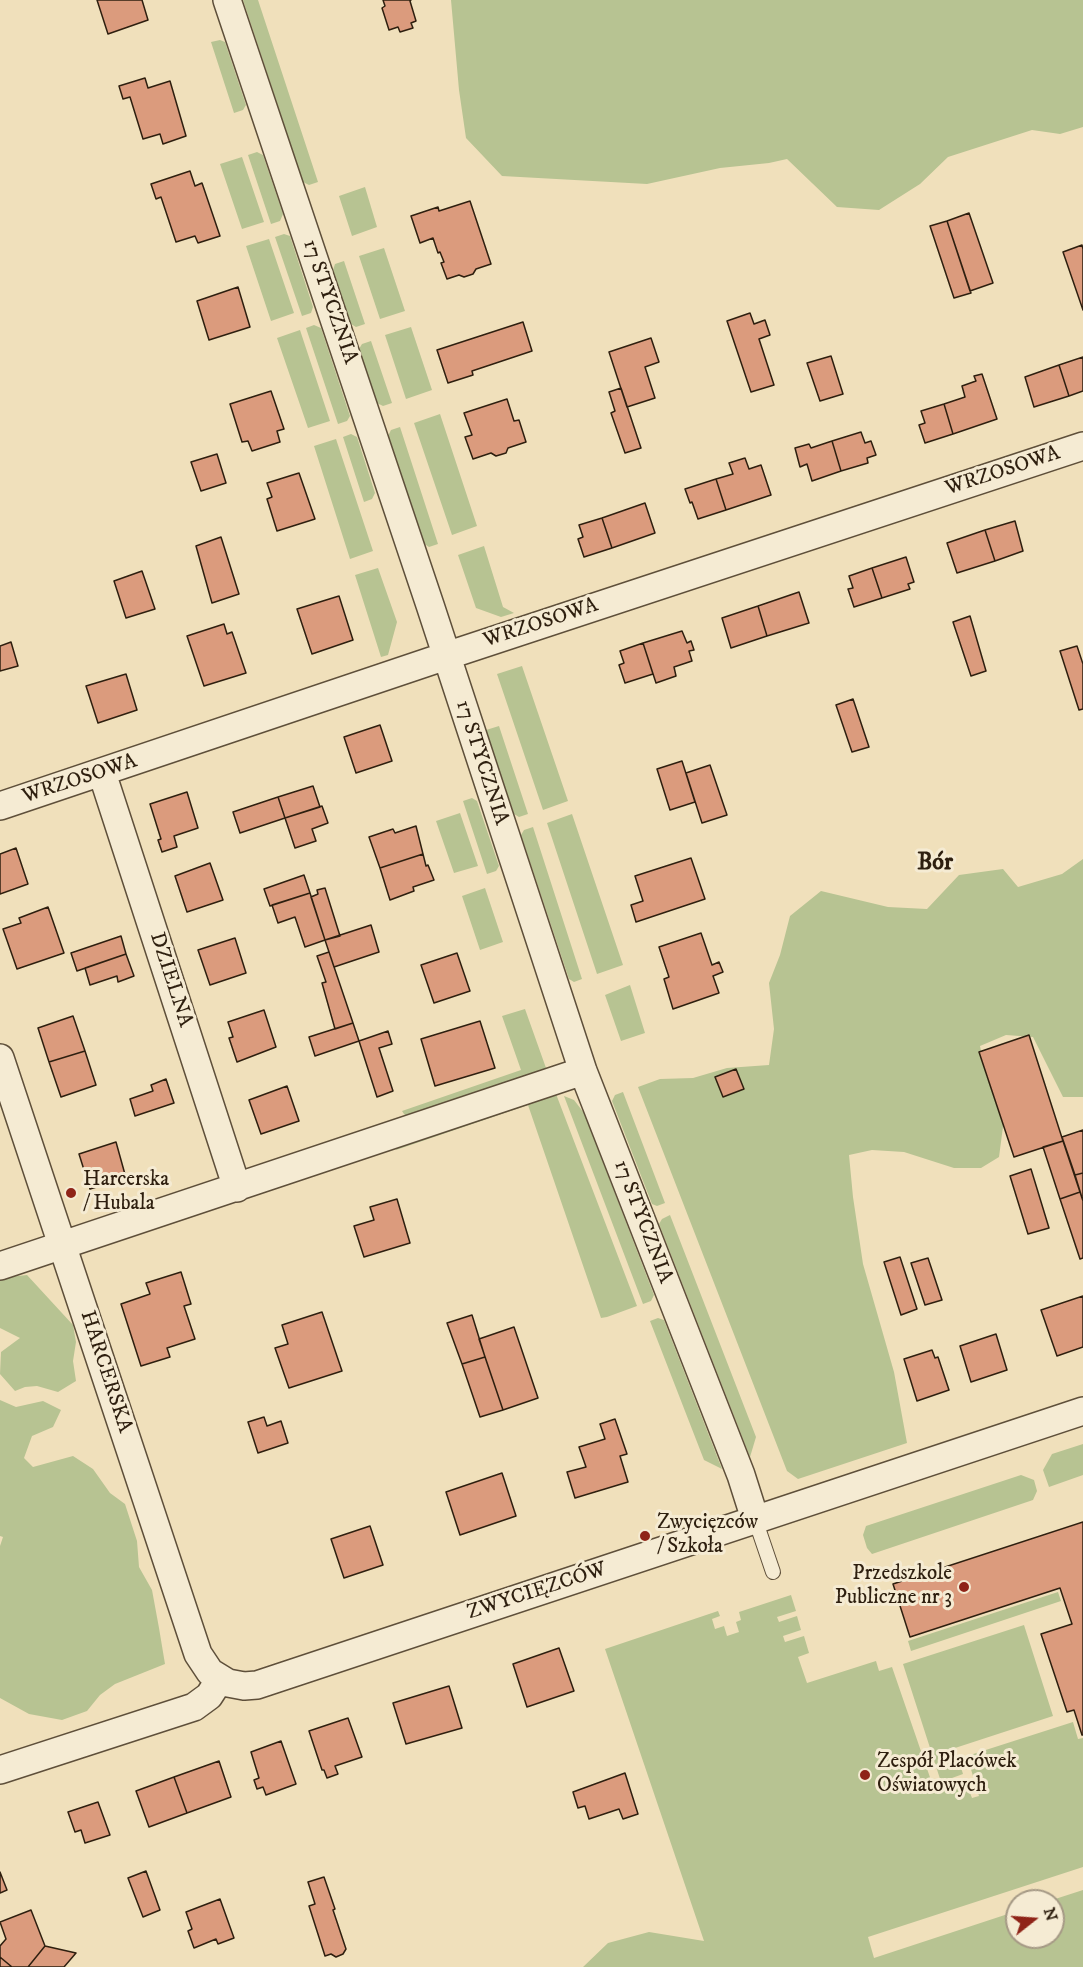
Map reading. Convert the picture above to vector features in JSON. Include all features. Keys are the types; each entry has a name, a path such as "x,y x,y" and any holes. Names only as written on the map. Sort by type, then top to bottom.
{"street":[{"name":"17 STYCZNIA","path":"227,0 583,1071 736,1464 755,1519"},
{"name":"WRZOSOWA","path":"0,806 1083,446"},
{"name":"DZIELNA","path":"102,773 237,1188"},
{"name":"HARCERSKA","path":"0,1058 198,1654 206,1667 220,1679"},
{"path":"0,1266 583,1071"},
{"name":"ZWYCIĘZCÓW","path":"220,1679 244,1686 257,1685 1083,1411"},
{"path":"0,1770 194,1707 209,1696 220,1679"}],"lane":[{"path":"755,1519 773,1572"}],"green space":[{"path":"243,0 258,0 318,182 309,185 303,182"},
{"path":"451,0 1083,0 1083,127 1060,134 1032,130 948,157 920,184 879,210 837,207 787,159 720,168 647,184 502,176 466,138"},
{"path":"220,40 225,42 246,105 243,110 234,113 211,42"},
{"path":"257,152 263,155 283,214 280,221 271,224 248,155"},
{"path":"242,157 264,222 242,229 220,164"},
{"path":"365,187 377,227 352,236 339,196"},
{"path":"284,234 290,236 313,307 311,313 302,316 275,237"},
{"path":"269,239 294,313 271,321 246,246"},
{"path":"384,248 405,311 380,319 359,256"},
{"path":"344,261 365,324 356,327 351,324 333,270 335,264"},
{"path":"314,325 321,328 350,416 347,421 338,424 306,328"},
{"path":"411,327 432,390 406,399 385,335"},
{"path":"300,330 330,421 308,428 277,338"},
{"path":"371,341 392,403 383,406 377,403 359,349 362,344"},
{"path":"440,414 477,526 452,535 414,423"},
{"path":"400,427 438,544 429,547 423,543 388,436 391,430"},
{"path":"351,434 357,437 375,493 372,499 364,502 343,437"},
{"path":"336,439 373,551 350,559 314,446"},
{"path":"484,546 503,607 514,613 501,617 476,608 458,555"},
{"path":"378,568 397,622 388,655 381,657 355,575"},
{"path":"522,666 568,801 543,810 497,674"},
{"path":"499,726 528,814 519,817 514,814 486,730"},
{"path":"472,798 477,801 499,866 496,871 487,874 463,801"},
{"path":"460,813 478,866 454,873 436,821"},
{"path":"572,814 623,965 597,974 547,823"},
{"path":"533,827 582,979 574,982 569,979 521,835 524,830"},
{"path":"1083,859 1083,1097 1063,1097 1033,1037 1006,1035 980,1046 986,1075 1004,1119 999,1157 981,1168 954,1168 904,1152 872,1150 849,1155 863,1264 894,1372 907,1443 798,1479 787,1471 638,1087 660,1079 693,1078 727,1068 769,1065 774,1029 769,983 780,955 790,916 821,891 888,907 927,909 959,875 1003,869 1018,887 1062,874"},
{"path":"485,888 503,942 480,950 462,896"},
{"path":"630,985 645,1033 621,1041 605,995"},
{"path":"525,1009 546,1068 524,1079 408,1117 404,1114 402,1111 521,1070 502,1016"},
{"path":"623,1092 665,1203 657,1206 652,1204 612,1101 615,1095"},
{"path":"556,1094 637,1306 607,1317 601,1318 528,1105 396,1150 399,1144"},
{"path":"564,1096 574,1100 584,1113 654,1295 651,1301 643,1304"},
{"path":"670,1215 756,1437 750,1457 659,1224 662,1219"},
{"path":"27,1275 73,1325 76,1342 73,1361 76,1381 58,1392 37,1386 15,1391 0,1374 1,1352 20,1338 0,1328 0,1278"},
{"path":"658,1318 664,1320 722,1469 704,1460 650,1321"},
{"path":"0,1400 16,1407 43,1401 61,1410 53,1427 32,1436 24,1458 33,1467 73,1456 93,1469 110,1493 125,1504 137,1541 139,1567 152,1590 165,1664 115,1684 100,1695 87,1711 62,1720 29,1714 0,1698 0,1546 3,1537 0,1536"},
{"path":"1083,1444 1083,1475 1049,1487 1043,1470 1052,1454"},
{"path":"1021,1475 1034,1480 1037,1491 1033,1500 872,1554 867,1548 863,1535 866,1526"},
{"path":"1058,1592 1061,1601 911,1651 908,1641"},
{"name":"Zespół Placówek Oświatowych","path":"791,1595 796,1611 777,1617 779,1622 797,1616 801,1630 783,1636 785,1642 804,1636 809,1653 798,1657 807,1683 876,1661 879,1671 892,1667 934,1789 965,1780 972,1798 979,1796 967,1756 1073,1722 1078,1739 1083,1738 1083,1867 1015,1889 1005,1889 1005,1892 868,1937 874,1958 1005,1915 1005,1949 1065,1949 1065,1896 1083,1890 1083,1967 583,1967 608,1943 649,1932 704,1941 605,1649 718,1611 720,1616 712,1619 715,1629 724,1626 727,1636 739,1632 736,1622 741,1620 739,1612"},
{"path":"1024,1625 1053,1716 955,1748 963,1774 941,1782 903,1664"}],"building":[{"path":"97,0 142,0 148,20 108,34"},
{"path":"383,0 411,0 416,21 411,23 413,28 400,32 398,27 389,30 382,8 385,6"},
{"path":"145,78 148,88 170,81 186,136 163,144 160,134 143,139 130,97 123,99 119,86"},
{"path":"190,171 195,186 202,183 220,236 198,243 195,236 176,242 161,197 156,199 151,184"},
{"path":"470,201 491,264 476,269 473,274 447,279 441,263 444,262 433,238 420,243 411,216 438,207 439,211"},
{"path":"969,213 993,283 970,291 947,221"},
{"path":"947,221 971,293 954,298 930,226"},
{"path":"1082,245 1083,249 1083,310 1063,252"},
{"path":"238,287 250,327 209,340 197,301"},
{"path":"750,313 754,324 765,320 770,335 759,339 774,385 751,392 727,321"},
{"path":"523,322 532,351 472,371 473,375 448,383 437,350"},
{"path":"651,338 659,362 645,367 655,398 627,407 609,352"},
{"path":"831,356 843,394 820,401 807,363"},
{"path":"1083,357 1083,391 1069,396 1059,365"},
{"path":"1059,365 1069,396 1034,407 1025,377"},
{"path":"982,374 997,419 953,434 944,404 965,397 962,386 976,381 974,376"},
{"path":"621,388 641,448 625,453 611,413 615,411 609,392"},
{"path":"271,391 284,429 277,431 280,442 252,451 248,441 242,442 230,404"},
{"path":"507,399 514,421 519,420 526,442 508,448 506,453 496,456 491,453 473,459 465,437 472,435 464,413"},
{"path":"944,404 953,434 925,443 919,425 925,423 921,411"},
{"path":"861,432 865,443 871,441 876,455 867,458 868,463 841,471 832,441"},
{"path":"832,441 841,471 812,481 807,464 800,467 795,448 809,444 811,448"},
{"path":"217,454 226,483 201,491 191,462"},
{"path":"745,458 749,469 761,465 771,495 726,510 716,479 733,474 729,463"},
{"path":"299,473 315,519 277,531 267,499 272,497 267,483"},
{"path":"716,479 726,510 698,519 685,489"},
{"path":"645,503 655,533 612,548 602,518"},
{"path":"602,518 612,548 584,557 578,539 583,537 579,525"},
{"path":"1015,521 1023,551 995,561 985,530"},
{"path":"985,530 995,561 957,573 947,543"},
{"path":"221,537 239,594 212,603 196,546"},
{"path":"906,557 914,582 908,584 910,589 882,598 872,568"},
{"path":"872,568 882,598 854,607 848,589 853,588 849,576"},
{"path":"142,571 155,609 126,618 114,581"},
{"path":"799,592 809,623 767,636 758,606"},
{"path":"339,596 353,640 312,654 297,609"},
{"path":"758,606 767,636 731,648 722,618"},
{"path":"970,616 986,671 971,676 953,622"},
{"path":"224,624 227,634 232,632 246,673 204,686 187,636"},
{"path":"682,631 687,643 691,641 694,650 689,651 692,661 674,667 676,676 656,683 643,643"},
{"path":"11,642 18,666 0,671 0,646"},
{"path":"643,643 653,674 625,683 619,665 624,663 620,651"},
{"path":"1077,646 1083,664 1083,709 1079,710 1060,651"},
{"path":"126,674 137,710 98,723 86,686"},
{"path":"853,699 869,747 852,752 836,705"},
{"path":"380,725 392,761 356,773 344,737"},
{"path":"682,761 695,802 670,810 657,769"},
{"path":"710,765 727,815 702,823 686,773"},
{"path":"313,786 320,807 285,818 278,797"},
{"path":"187,792 198,828 174,836 177,847 162,852 158,840 161,839 150,804"},
{"path":"278,797 285,818 240,833 233,812"},
{"path":"322,806 328,823 312,829 316,841 295,848 285,818"},
{"path":"416,826 423,854 380,868 369,837 393,829 395,833"},
{"path":"16,848 28,884 0,894 0,854"},
{"path":"423,854 426,866 428,865 434,880 413,887 414,891 390,900 380,868"},
{"path":"691,858 705,899 636,922 631,905 643,901 635,876"},
{"path":"210,863 223,900 187,912 175,876"},
{"path":"304,875 310,893 270,906 264,889"},
{"path":"325,888 340,936 325,940 311,897 318,894 317,890"},
{"path":"310,893 325,940 305,947 295,917 278,923 272,905"},
{"path":"48,907 64,953 17,969 3,929 21,923 19,918"},
{"path":"371,925 379,952 334,967 325,940"},
{"path":"701,933 712,965 719,962 723,972 713,976 719,993 673,1009 664,979 669,977 659,947"},
{"path":"121,936 126,954 77,971 71,953"},
{"path":"235,938 246,973 210,985 198,950"},
{"path":"329,952 353,1023 335,1029 322,983 326,982 317,956"},
{"path":"457,953 470,991 434,1003 421,965"},
{"path":"126,954 134,976 118,982 117,976 90,985 85,968"},
{"path":"264,1010 276,1047 237,1062 229,1038 233,1037 228,1022"},
{"path":"73,1016 85,1051 49,1062 38,1028"},
{"path":"480,1021 495,1068 435,1086 421,1039"},
{"path":"353,1023 359,1041 315,1056 309,1037"},
{"path":"388,1031 392,1044 379,1048 393,1091 377,1097 359,1041"},
{"path":"1029,1035 1063,1141 1014,1157 979,1052"},
{"path":"85,1051 96,1085 61,1097 49,1062"},
{"path":"736,1069 744,1089 723,1097 715,1077"},
{"path":"166,1079 174,1103 135,1116 130,1099 153,1091 151,1085"},
{"path":"287,1086 299,1121 261,1134 249,1100"},
{"path":"1083,1130 1083,1173 1075,1175 1062,1137"},
{"path":"1063,1141 1080,1192 1060,1199 1043,1147"},
{"path":"116,1142 126,1178 90,1189 79,1154"},
{"path":"1031,1169 1049,1228 1028,1234 1010,1176"},
{"path":"1083,1173 1083,1201 1075,1175"},
{"path":"1080,1192 1083,1201 1083,1258 1080,1259 1060,1199"},
{"path":"397,1199 410,1243 364,1257 354,1226 374,1220 370,1207"},
{"path":"900,1257 917,1309 901,1315 884,1262"},
{"path":"928,1258 942,1300 925,1305 911,1263"},
{"path":"181,1272 191,1304 184,1306 195,1339 167,1348 170,1357 141,1366 121,1304 150,1294 146,1283"},
{"path":"1083,1296 1083,1347 1057,1356 1041,1310"},
{"path":"322,1312 342,1371 289,1388 275,1348 288,1344 282,1325"},
{"path":"472,1315 485,1357 462,1364 447,1323"},
{"path":"514,1327 538,1398 503,1410 479,1339"},
{"path":"996,1334 1007,1370 971,1382 960,1346"},
{"path":"932,1350 935,1358 938,1357 949,1390 917,1401 904,1359"},
{"path":"485,1357 503,1410 480,1417 462,1364"},
{"path":"264,1417 267,1426 281,1421 288,1443 258,1453 248,1422"},
{"path":"615,1419 627,1454 620,1456 628,1482 575,1498 567,1472 586,1467 579,1447 605,1439 600,1424"},
{"path":"502,1473 516,1516 460,1535 446,1492"},
{"path":"1083,1522 1082,1735 1074,1710 1067,1712 1041,1634 1072,1624 1060,1588 910,1637 893,1584"},
{"path":"370,1526 383,1565 344,1578 331,1539"},
{"path":"559,1648 574,1691 527,1707 513,1664"},
{"path":"449,1686 462,1728 406,1744 393,1703"},
{"path":"348,1718 362,1757 335,1766 338,1774 327,1778 322,1770 309,1731"},
{"path":"281,1741 296,1784 266,1795 263,1787 257,1789 254,1780 259,1778 251,1752"},
{"path":"219,1761 231,1797 187,1813 174,1777"},
{"path":"625,1773 638,1814 623,1819 619,1809 589,1819 585,1806 578,1808 573,1792"},
{"path":"174,1777 187,1813 149,1827 136,1791"},
{"path":"98,1802 110,1835 85,1843 81,1830 75,1832 68,1812"},
{"path":"146,1871 160,1910 143,1917 128,1878"},
{"path":"0,1872 7,1890 0,1893"},
{"path":"324,1877 346,1949 343,1954 336,1957 331,1954 325,1956 309,1906 315,1904 308,1882"},
{"path":"220,1899 234,1938 218,1944 216,1939 194,1948 188,1931 192,1929 186,1912"},
{"path":"31,1910 45,1946 28,1967 12,1967 0,1957 0,1946 6,1939 0,1922"},
{"path":"45,1946 76,1953 64,1967 28,1967"},
{"path":"0,1957 12,1967 0,1967"}],"place":[{"name":"Harcerska / Hubala","path":"71,1193"},
{"name":"Zwycięzców / Szkoła","path":"645,1536"},
{"name":"Przedszkole Publiczne nr 3","path":"964,1587"},
{"name":"Zespół Placówek Oświatowych","path":"865,1775"}],"district":[{"name":"Bór","path":"935,864"}]}
